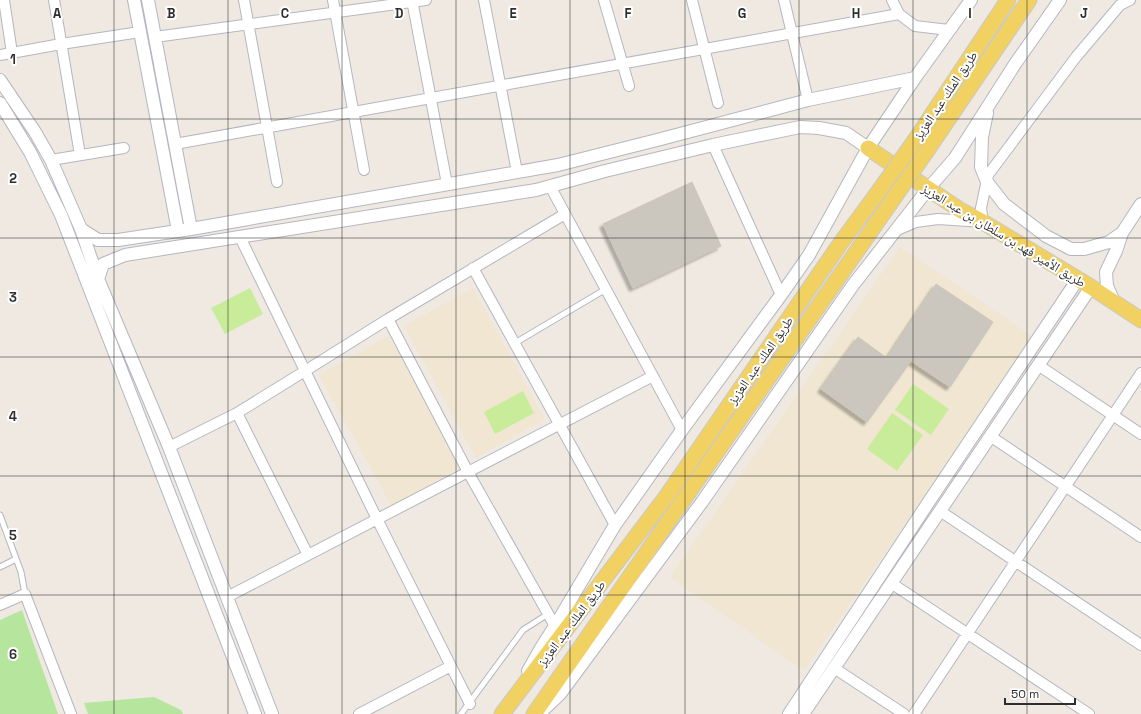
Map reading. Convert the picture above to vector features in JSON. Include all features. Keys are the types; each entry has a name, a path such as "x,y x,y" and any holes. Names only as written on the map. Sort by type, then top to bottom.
{"main road":[{"name":"طريق الملك عبد العزيز","path":"502,714 666,497 840,244 916,139 1008,0"},
{"path":"534,714 926,152 1029,0"},
{"name":"طريق الأمير فهد بن سلطان بن عبد العزيز","path":"868,148 960,210 983,222 1078,279 1141,320"}],"street":[{"path":"4,0 12,53"},
{"path":"54,0 80,155"},
{"path":"134,0 178,231"},
{"path":"148,0 191,229"},
{"path":"244,0 277,182"},
{"path":"333,0 364,170"},
{"path":"155,37 426,0"},
{"path":"484,0 517,172"},
{"path":"604,0 629,86"},
{"path":"692,0 718,103"},
{"path":"784,0 808,100"},
{"path":"892,0 899,14 915,26 949,30"},
{"path":"512,702 541,648 615,525 809,255 868,148 915,78 971,0"},
{"path":"540,714 560,694 702,502 853,285 928,189 955,158 1015,64 1060,0"},
{"path":"895,232 916,222 938,219 983,222 981,208 988,175 1076,57 1120,5 1130,0"},
{"path":"412,1 447,184"},
{"path":"175,144 899,14"},
{"path":"0,55 140,32"},
{"path":"81,229 98,240 118,240 191,229 517,172 565,163 808,100 915,78"},
{"path":"0,80 35,132 51,160 81,229 98,279 169,447 272,714"},
{"path":"0,103 30,152 61,215 255,714"},
{"path":"989,104 982,137 981,166 987,182 1004,204 1046,236 1072,249 1084,249 1109,242 1122,233"},
{"path":"98,279 103,264 125,255 536,190 714,145 800,127 819,128 846,133 868,148"},
{"path":"714,145 781,295"},
{"path":"51,160 124,148"},
{"path":"550,186 682,430"},
{"path":"1114,302 1107,286 1106,272 1116,251 1122,233 1141,204"},
{"path":"169,447 237,413 388,319 565,214"},
{"path":"240,237 377,519 470,704"},
{"path":"473,268 615,525"},
{"path":"789,714 1078,279"},
{"path":"803,714 1091,287"},
{"path":"388,319 468,472 555,626"},
{"path":"1038,365 1141,434"},
{"path":"914,714 1141,373"},
{"path":"227,597 653,376"},
{"path":"237,413 308,555"},
{"path":"990,436 1141,538"},
{"path":"940,511 1141,645"},
{"path":"891,583 1090,714"},
{"path":"0,605 25,594 71,714"},
{"path":"359,714 451,666"},
{"path":"834,668 904,714"}],"lane":[{"path":"515,343 606,289"},
{"path":"0,515 21,572 25,594"},
{"path":"0,567 16,559"},
{"path":"462,714 523,630 548,614"}],"shaded area":[{"path":"900,247 1033,337 804,671 670,577"},
{"path":"473,288 545,419 476,458 404,326"},
{"path":"389,336 461,467 392,506 319,375"}],"green space":[{"path":"250,288 263,314 225,334 211,308"},
{"path":"913,384 949,409 931,435 895,410"},
{"path":"523,391 534,413 495,434 484,412"},
{"path":"892,413 923,435 897,471 867,449"},
{"path":"22,610 58,714 0,714 0,620"},
{"path":"154,697 181,710 183,714 88,714 84,703"}],"building":[{"path":"692,182 721,246 633,288 603,224"},
{"path":"936,284 993,322 950,387 911,361 867,422 821,389 858,337 887,358"}]}
